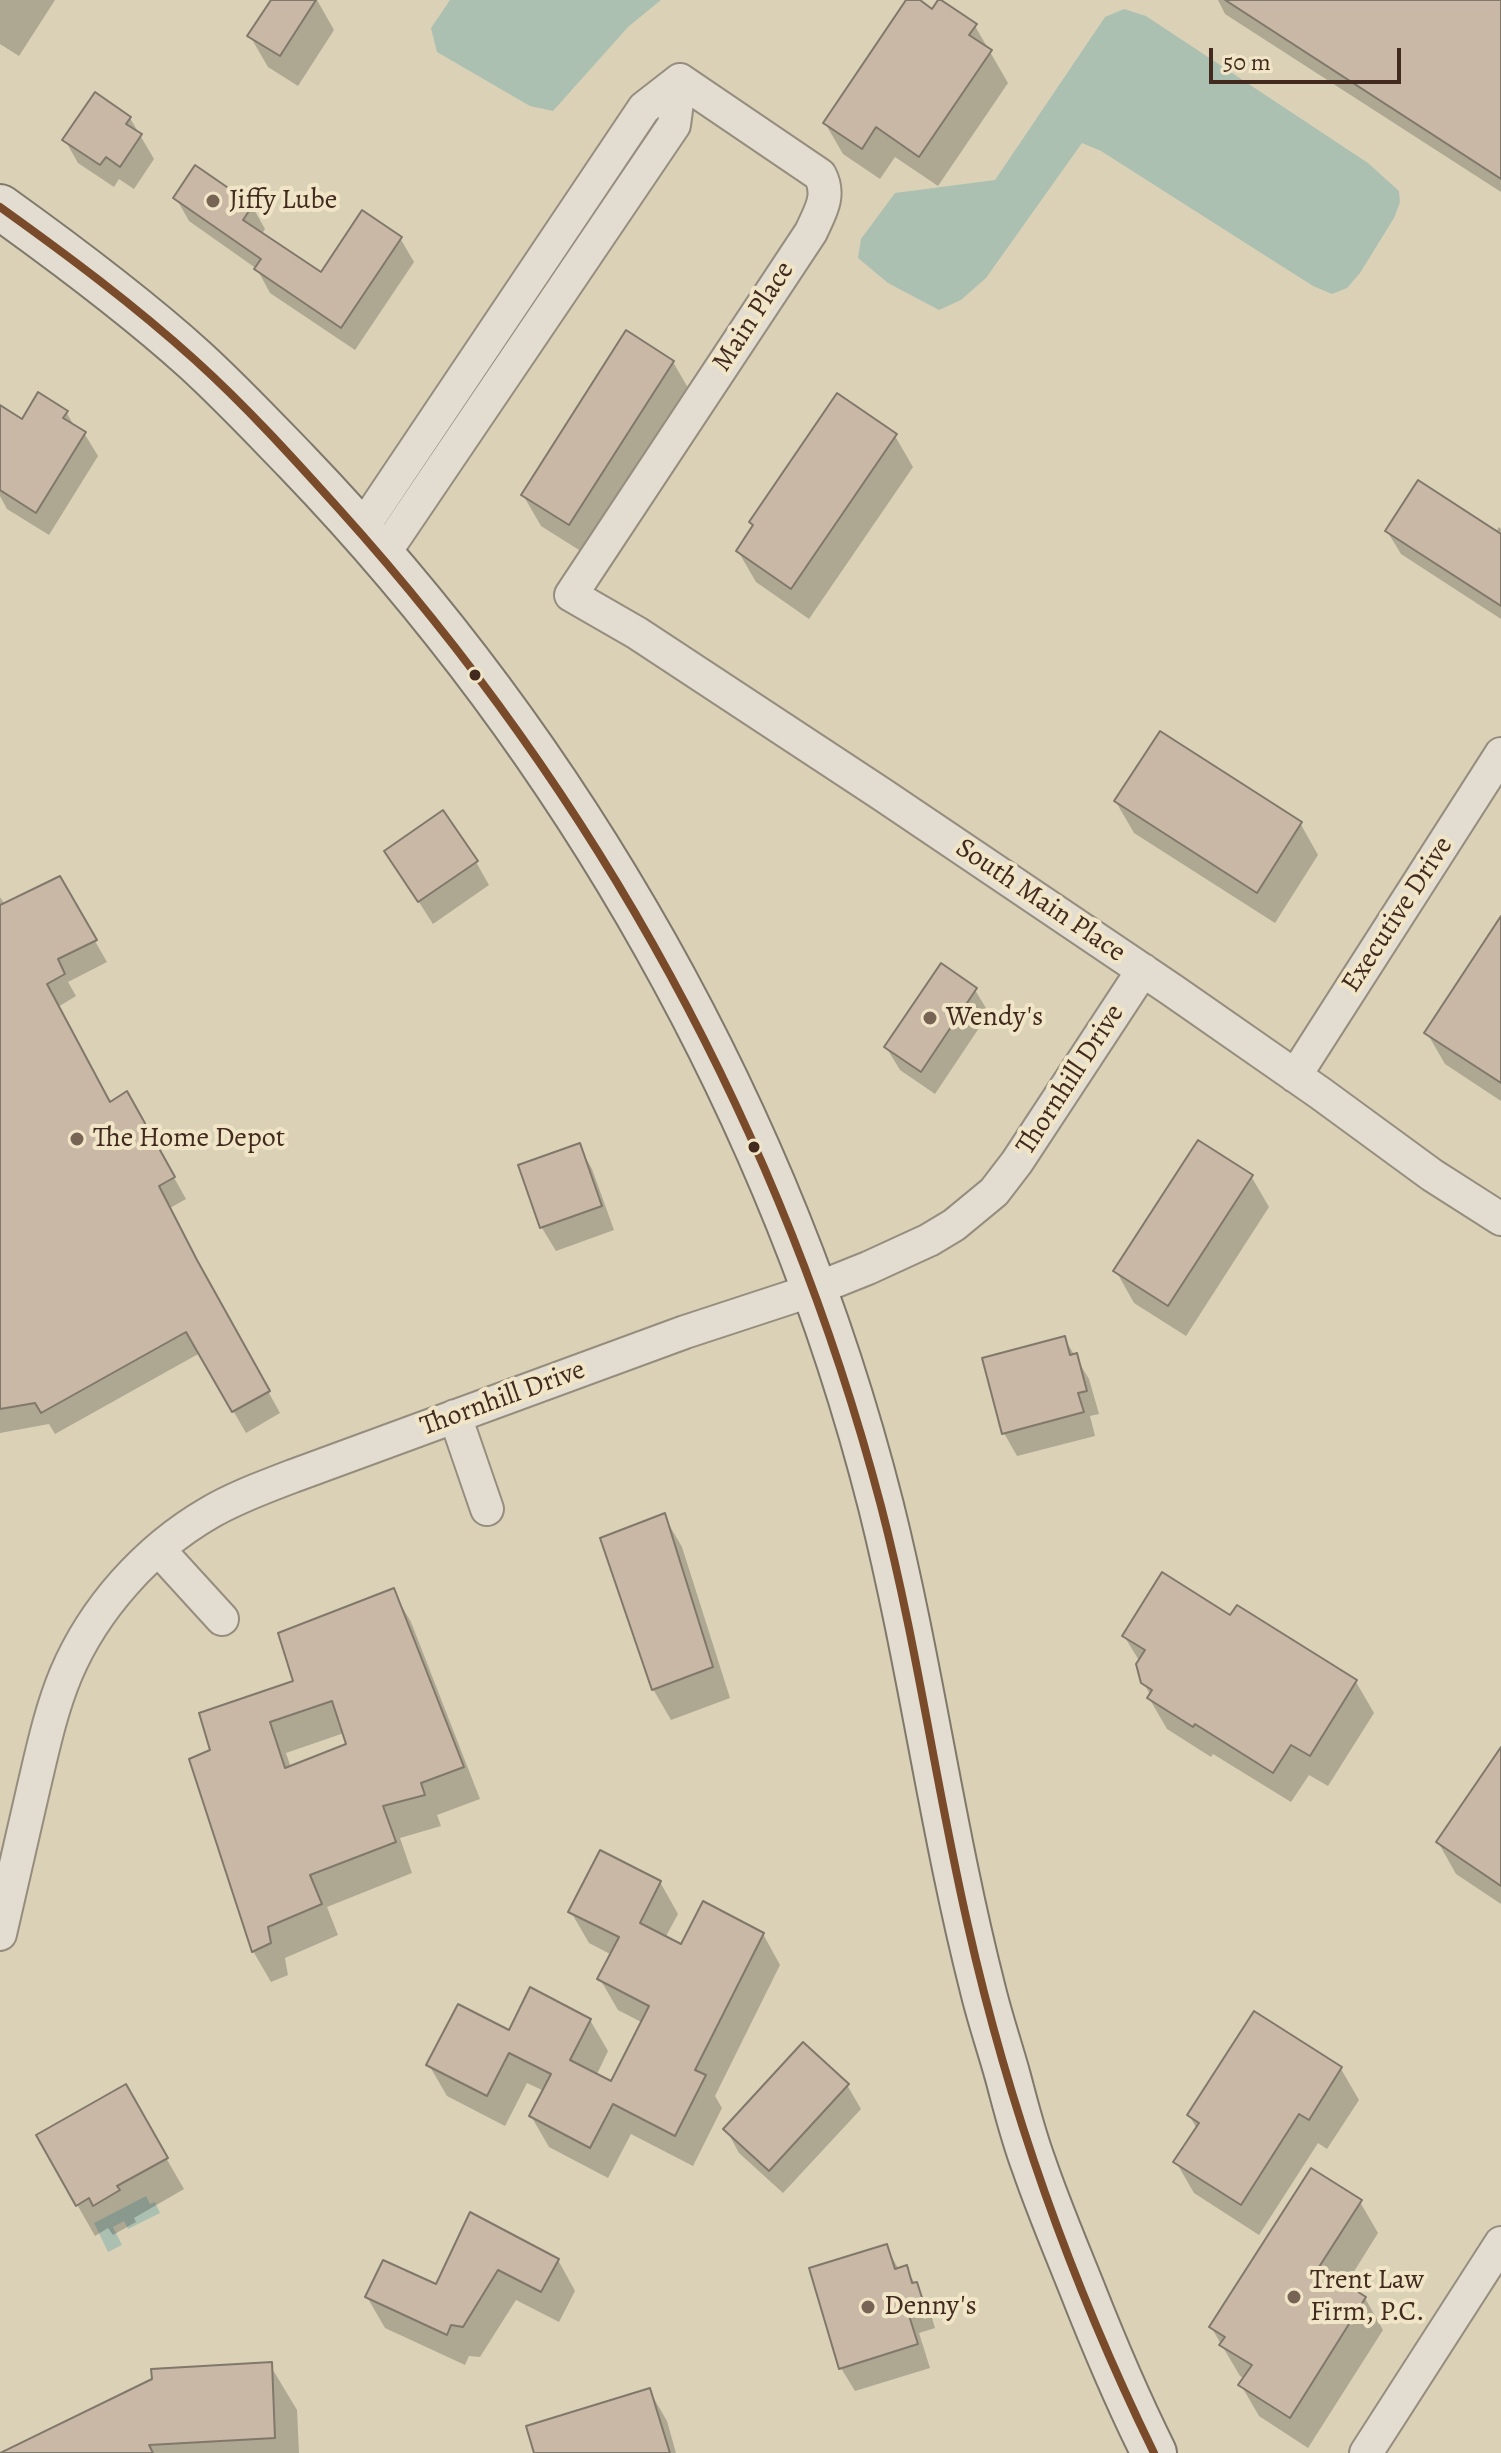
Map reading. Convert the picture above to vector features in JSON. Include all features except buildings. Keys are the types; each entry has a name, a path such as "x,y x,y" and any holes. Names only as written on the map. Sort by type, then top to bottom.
{"main road":[{"path":"0,207 139,313 200,365 372,542 435,617 531,747 653,938 738,1106 813,1290 857,1421 896,1566 968,1927 1027,2143 1096,2323 1154,2453"}],"street":[{"name":"Main Place","path":"372,542 674,125 680,80 820,175 826,186 826,201 811,232 571,595"},
{"name":"South Main Place","path":"571,595 637,633 859,779 1143,970 1432,1175 1501,1219"},
{"name":"Executive Drive","path":"1295,1076 1501,754"},
{"name":"Thornhill Drive","path":"0,1934 42,1752 54,1705 66,1675 100,1613 121,1587 179,1533 210,1512 248,1494 685,1332 813,1290 929,1240 984,1202 1017,1162 1143,970"},
{"path":"455,1416 487,1509"},
{"path":"159,1550 222,1619"},
{"path":"1366,2453 1501,2243"}],"shaded area":[{"path":"450,0 661,0 628,27 553,111 530,106 437,52 431,28"},
{"path":"1124,9 1146,16 1368,163 1399,191 1400,202 1394,218 1360,273 1347,288 1332,294 1313,286 1101,151 1082,143 986,278 961,300 939,310 888,283 858,258 861,239 895,193 995,180 1105,17"},
{"path":"146,2196 150,2204 155,2202 160,2213 128,2229 124,2221 113,2227 122,2245 108,2252 94,2223"}],"transit line":[{"path":"0,207 99,280 195,360 251,414 339,509 432,619 519,733 598,852 670,975 734,1102 791,1233 840,1368 894,1558 968,1926 1003,2062 1070,2260 1154,2453"}],"place":[{"name":"Jiffy Lube","path":"213,201"},
{"name":"Wendy's","path":"930,1018"},
{"name":"The Home Depot","path":"77,1139"},
{"name":"Trent Law Firm, P.C.","path":"1294,2297"},
{"name":"Denny's","path":"868,2307"}]}
